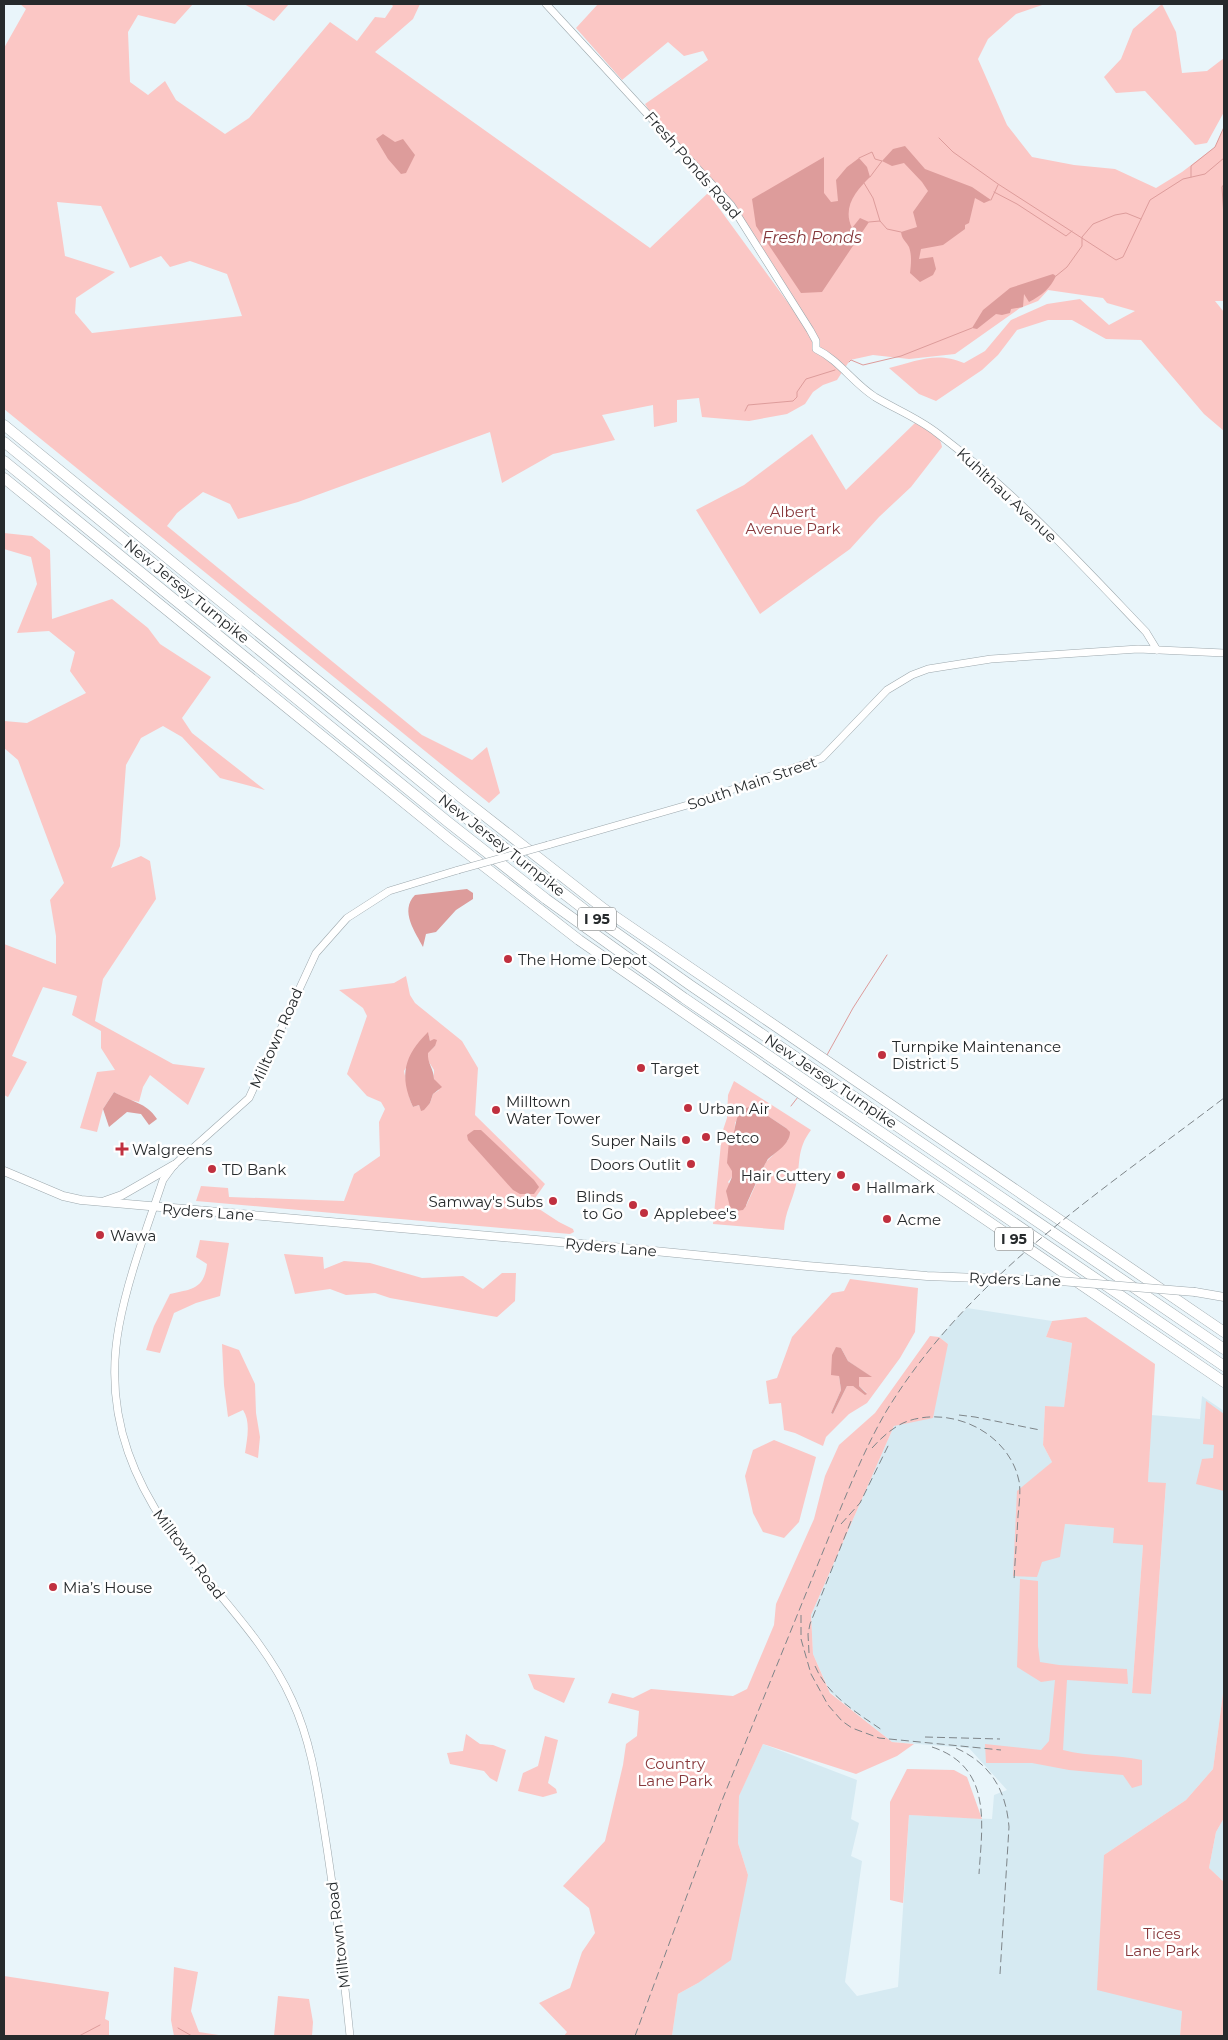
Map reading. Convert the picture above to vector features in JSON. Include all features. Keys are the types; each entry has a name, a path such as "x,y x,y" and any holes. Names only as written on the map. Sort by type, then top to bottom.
{"highway":[{"name":"New Jersey Turnpike","path":"4,426 462,798 650,942 825,1059 1224,1332"},
{"name":"New Jersey Turnpike","path":"4,442 457,811 586,912 682,980 1224,1349"},
{"name":"New Jersey Turnpike","path":"4,460 440,816 561,910 684,998 1224,1366"},
{"name":"New Jersey Turnpike","path":"4,478 513,890 624,972 1224,1382"}],"main road":[{"path":"102,1202 122,1194 174,1165"},
{"name":"Ryders Lane","path":"4,1171 63,1196 81,1200 154,1208 258,1215 899,1274 1060,1281 1195,1292 1224,1297"}],"street":[{"name":"Fresh Ponds Road","path":"546,4 731,205 810,330 816,341 816,349 826,354 836,363"},
{"name":"Kuhlthau Avenue","path":"836,363 875,397 938,433 1030,513 1146,632 1157,650"},
{"name":"South Main Street","path":"548,845 675,809 816,761 830,752 871,705 887,690 912,675 928,669 992,659 1138,649 1224,653"},
{"name":"Milltown Road","path":"350,2036 330,1867 316,1779 311,1755 298,1714 282,1678 266,1654 178,1544 153,1508 138,1477 122,1432 115,1389 117,1343 123,1309 163,1180 174,1165 249,1098 316,953 347,918 389,891 548,845"}],"shaded area":[{"path":"967,1308 1052,1321 1046,1337 1072,1343 1064,1408 1045,1406 1043,1445 1052,1462 1041,1472 1042,1562 1065,1524 1114,1528 1143,1545 1132,1693 1151,1693 1166,1484 1148,1482 1151,1415 1200,1419 1202,1396 1224,1411 1224,1686 1213,1769 1186,1800 1104,1855 1182,2011 1180,2036 672,2036 678,1994 698,1983 748,1875 738,1843 739,1795 763,1744 857,1780 851,1819 859,1823 851,1856 862,1861 845,1982 857,1996 898,1987 909,1815 992,1819 994,1795 1007,1790 969,1748 892,1742 830,1692 813,1654 811,1615 894,1426 948,1344 939,1337"},
{"path":"1224,1818 1224,1882 1209,1868 1216,1832"}],"green space":[{"path":"20,4 193,4 175,24 138,15 128,32 130,82 148,95 165,81 176,100 225,134 249,118 330,22 357,41 375,17 385,18 393,6 391,4 420,4 413,19 375,52 650,248 708,193 805,326 740,220 667,140 645,104 708,60 703,51 684,56 668,42 622,80 576,28 598,4 1045,4 1016,14 988,39 978,59 1007,125 1032,157 1074,165 1115,169 1156,188 1182,172 1215,147 1224,127 1224,301 1215,301 1224,312 1224,431 1204,414 1141,340 1106,339 1072,320 1048,320 1017,330 998,355 982,370 936,401 919,394 889,368 935,357 954,359 964,363 985,351 1011,320 1047,304 1080,299 1109,325 1135,311 1107,303 1103,298 1048,290 1038,301 1020,308 955,354 909,359 873,355 850,360 837,380 823,385 813,392 805,404 787,414 749,421 702,417 699,398 677,400 677,422 654,427 653,405 602,415 615,440 553,454 502,483 490,432 298,502 238,519 230,504 203,492 177,513 167,526 422,735 472,760 487,747 500,793 489,803 4,409 4,48 26,9","holes":["57,202 101,206 130,268 161,256 170,267 190,261 227,274 242,316 92,333 75,313 76,298 115,272 65,256"]},
{"path":"244,4 289,4 274,21"},
{"path":"1162,4 1176,32 1182,73 1207,71 1224,58 1224,112 1207,143 1195,145 1145,91 1116,93 1104,77 1121,59 1133,29"},
{"name":"Albert Avenue Park","path":"915,423 936,435 942,447 911,487 879,517 850,549 760,614 696,510 744,485 812,434 846,490"},
{"path":"4,533 32,536 50,550 52,619 112,599 148,628 160,644 211,677 182,718 192,733 265,790 220,778 182,737 163,726 141,738 126,765 120,846 111,868 141,856 150,861 156,899 103,979 95,1021 173,1064 205,1068 188,1105 150,1075 143,1087 139,1102 126,1099 114,1092 103,1109 97,1132 80,1128 97,1072 115,1070 101,1048 101,1031 72,1015 77,996 43,987 12,1056 27,1062 8,1097 4,1095 4,944 56,964 56,936 50,900 64,883 18,760 4,748 4,721 27,723 86,693 70,671 75,652 49,631 17,633 37,584 31,557 4,549"},
{"path":"406,976 410,995 415,1003 462,1041 478,1068 475,1115 545,1184 533,1201 533,1205 573,1229 574,1232 570,1234 196,1201 201,1186 228,1188 229,1197 344,1201 354,1174 380,1156 379,1122 385,1109 381,1102 367,1096 347,1074 367,1016 363,1008 339,990 394,983","holes":["428,1033 430,1041 435,1046 427,1053 427,1059 434,1070 434,1079 439,1090 433,1094 430,1103 421,1110 419,1105 413,1107 404,1071"]},
{"path":"734,1081 811,1130 801,1150 796,1185 787,1212 784,1230 713,1224 722,1133 727,1118 728,1095","holes":["753,1106 786,1128 788,1140 766,1162 746,1206 728,1182 732,1177 735,1123 741,1112"]},
{"path":"200,1240 229,1243 220,1296 196,1303 174,1313 160,1353 146,1350 154,1326 170,1294 195,1287 203,1279 207,1264 196,1257"},
{"path":"284,1254 323,1257 324,1269 344,1261 370,1263 422,1278 463,1276 483,1289 502,1273 516,1273 515,1301 497,1317 390,1298 375,1293 346,1295 330,1289 295,1294"},
{"path":"850,1279 918,1288 915,1332 900,1358 867,1403 849,1414 826,1437 823,1446 784,1430 781,1403 769,1404 766,1381 777,1378 792,1337 832,1293 844,1291","holes":["841,1348 848,1361 871,1377 859,1377 859,1386 867,1393 853,1386 847,1386 833,1414 831,1413 841,1390 839,1376"]},
{"path":"1086,1317 1155,1364 1148,1482 1166,1483 1151,1694 1132,1693 1143,1545 1113,1543 1114,1528 1065,1524 1060,1557 1042,1562 1037,1577 1013,1576 1017,1491 1052,1462 1043,1445 1045,1406 1064,1407 1072,1343 1046,1337 1052,1321"},
{"name":"Country Lane Park","path":"930,1336 939,1337 948,1344 933,1418 894,1426 811,1615 813,1654 830,1693 892,1742 914,1744 897,1756 856,1774 763,1744 739,1796 738,1843 748,1875 731,1960 698,1983 678,1994 672,2036 564,2036 567,2032 539,2003 570,1988 582,1952 595,1933 589,1908 563,1886 605,1841 623,1765 626,1744 637,1736 639,1711 608,1703 612,1693 633,1698 651,1689 733,1696 747,1689 774,1625 776,1604 814,1519 825,1476 839,1445 875,1413"},
{"path":"222,1344 239,1350 255,1384 256,1413 260,1437 258,1458 245,1453 248,1425 243,1410 228,1417"},
{"path":"1206,1401 1224,1414 1224,1491 1196,1484 1202,1459 1213,1458 1214,1445 1203,1444"},
{"path":"774,1440 816,1457 799,1522 784,1538 763,1532 753,1513 745,1476 753,1450"},
{"path":"1020,1579 1038,1581 1038,1646 1040,1662 1127,1669 1128,1684 1067,1680 1063,1750 1142,1760 1142,1785 1132,1788 1123,1775 1069,1770 1032,1763 986,1763 985,1744 1041,1750 1049,1741 1055,1680 1041,1682 1017,1667"},
{"path":"528,1674 575,1678 564,1703 534,1689"},
{"name":"Tices Lane Park","path":"1224,1686 1224,1818 1216,1832 1209,1868 1224,1882 1224,2036 1180,2036 1182,2011 1097,1990 1104,1855 1186,1800 1213,1769"},
{"path":"466,1734 480,1744 493,1745 506,1750 497,1782 484,1771 450,1764 447,1753 463,1751"},
{"path":"545,1736 558,1740 548,1783 556,1789 557,1793 543,1797 518,1791 523,1773 538,1766"},
{"path":"907,1769 954,1770 967,1777 982,1819 909,1815 903,1903 890,1900 890,1802"},
{"path":"174,1967 198,1972 191,2011 199,2032 225,2036 174,2036 171,2020"},
{"path":"4,1976 109,1992 105,2019 109,2021 109,2036 4,2036"},
{"path":"278,1996 309,1999 313,2022 312,2036 274,2036"}],"water":[{"path":"383,134 395,142 403,139 415,155 406,173 401,174 388,159 376,139"},
{"path":"905,146 925,169 972,187 991,200 984,203 975,198 969,223 965,225 965,229 943,245 921,249 919,259 933,257 936,269 933,275 920,282 910,273 910,250 901,232 917,227 913,212 928,191 904,163 892,166 882,161 893,149"},
{"name":"Fresh Ponds","path":"824,157 824,193 831,202 838,201 836,180 847,167 859,158 867,167 870,177 852,200 849,220 852,228 860,218 869,222 822,292 801,293 756,226 752,199"},
{"path":"1053,274 1056,276 1051,285 1038,297 1029,302 1024,294 1023,307 1011,309 1010,313 996,314 977,329 972,328 983,310 1010,288"},
{"path":"467,889 473,893 473,899 456,910 436,932 426,934 423,947 410,922 410,901 415,895"},
{"path":"428,1032 430,1041 437,1040 435,1046 428,1053 428,1057 434,1079 442,1087 433,1094 430,1103 421,1111 419,1105 413,1107 405,1076 409,1058"},
{"path":"114,1092 148,1109 157,1119 149,1125 141,1114 127,1112 109,1127 103,1109"},
{"path":"753,1106 790,1132 788,1140 768,1159 746,1206 743,1210 736,1211 730,1207 726,1191 732,1177 732,1171 727,1163 729,1141 741,1112"},
{"path":"474,1130 481,1130 534,1180 539,1187 534,1194 520,1194 513,1190 468,1140 467,1135"},
{"path":"836,1347 841,1348 848,1361 872,1377 859,1377 859,1386 867,1394 865,1395 853,1386 847,1386 833,1414 831,1413 841,1390 839,1376 831,1375 832,1355"}],"waterway":[{"path":"1191,177 1191,166 1215,147 1224,127"},
{"path":"939,138 953,152 998,184 1116,260 1123,257 1150,200 1183,179 1205,174 1224,158"},
{"path":"859,158 872,152 875,159 882,161 870,177"},
{"path":"864,183 873,198 880,221"},
{"path":"1224,184 1222,187 1224,217"},
{"path":"991,200 998,185"},
{"path":"994,192 1017,204 1066,236 1072,231"},
{"path":"1056,276 1067,267 1082,246 1082,237 1093,224 1115,215 1126,213 1141,219"},
{"path":"869,222 880,221 887,229 901,232"},
{"path":"849,362 851,360 863,365 901,356 972,328"},
{"path":"745,411 748,405 793,401 806,379 835,370"},
{"path":"827,1055 853,1008 887,955"},
{"path":"791,1106 798,1097"},
{"path":"79,2036 100,2025"},
{"path":"178,2028 192,2036"}],"railway":[{"path":"635,2036 723,1798 848,1490 866,1449 887,1410 920,1362 957,1318 997,1277 1085,1202 1224,1098"},
{"path":"959,1415 1040,1430"},
{"path":"872,1448 893,1429 908,1421 925,1417 943,1417 977,1427 1004,1449 1013,1464 1020,1490 1014,1581"},
{"path":"841,1524 860,1503 889,1444"},
{"path":"809,1653 808,1634 810,1624 851,1521"},
{"path":"801,1615 801,1639 811,1674 828,1705 842,1721 852,1728 879,1738 1001,1750"},
{"path":"815,1666 835,1695 882,1730"},
{"path":"925,1737 1000,1739"},
{"path":"932,1747 952,1756 966,1768 974,1783 980,1800 982,1818 979,1874"},
{"path":"956,1748 968,1754 987,1770 1000,1790 1007,1814 1009,1827 1000,1974"}],"place":[{"name":"The Home Depot","path":"508,959"},
{"name":"Turnpike Maintenance District 5","path":"882,1055"},
{"name":"Target","path":"641,1068"},
{"name":"Urban Air","path":"688,1108"},
{"name":"Milltown Water Tower","path":"496,1110"},
{"name":"Petco","path":"706,1137"},
{"name":"Super Nails","path":"686,1140"},
{"name":"Walgreens","path":"122,1149"},
{"name":"Doors Outlit","path":"691,1164"},
{"name":"TD Bank","path":"212,1169"},
{"name":"Hair Cuttery","path":"841,1175"},
{"name":"Hallmark","path":"856,1187"},
{"name":"Samway's Subs","path":"553,1201"},
{"name":"Blinds to Go","path":"633,1205"},
{"name":"Applebee's","path":"644,1213"},
{"name":"Acme","path":"887,1219"},
{"name":"Wawa","path":"100,1235"},
{"name":"Mia’s House","path":"53,1587"}]}
